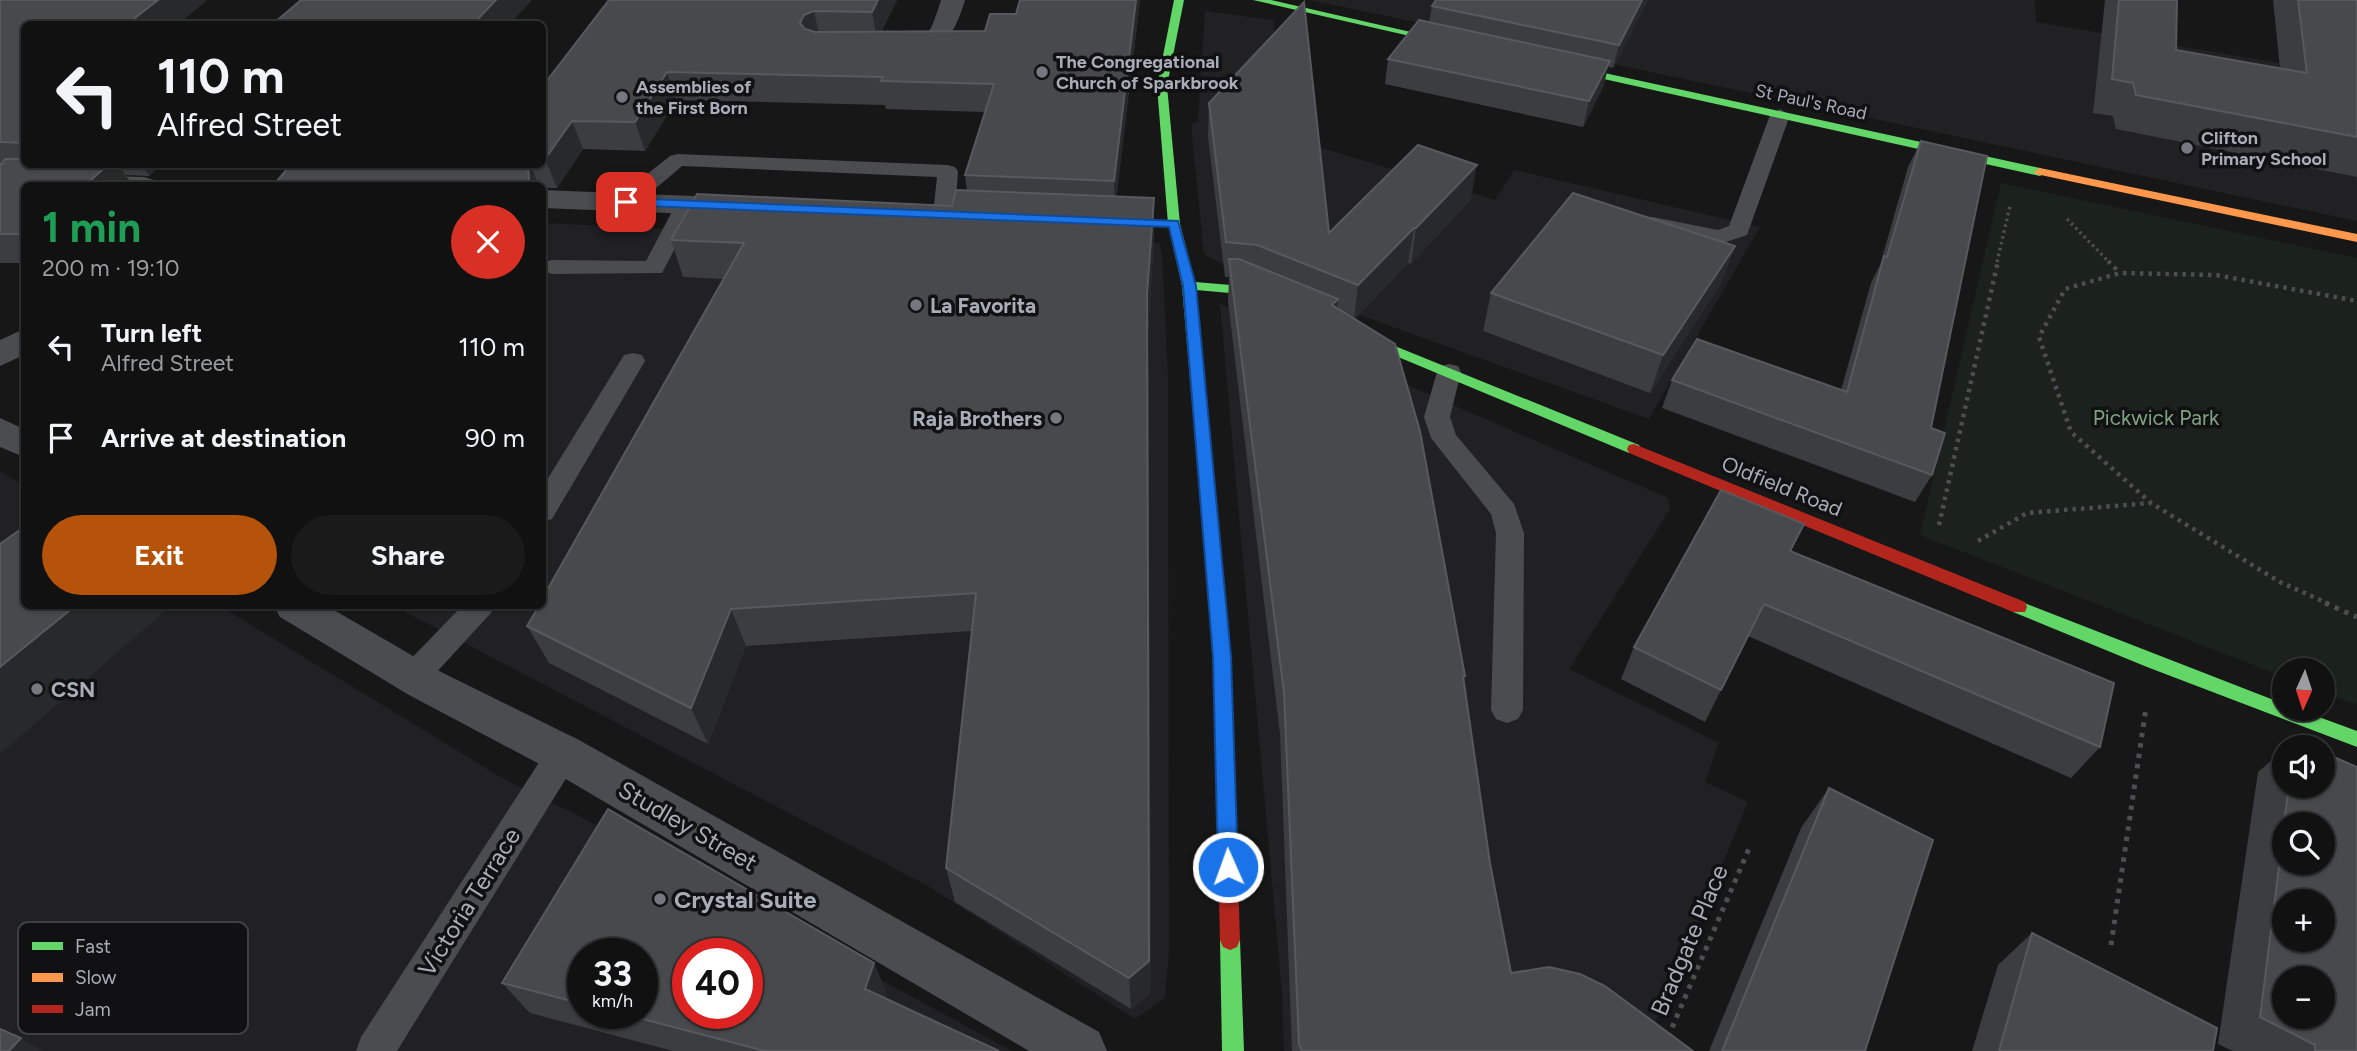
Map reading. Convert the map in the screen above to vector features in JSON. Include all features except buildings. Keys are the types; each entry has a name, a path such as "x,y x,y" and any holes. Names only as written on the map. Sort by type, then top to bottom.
{"street":[{"path":"870,50 919,50 934,43 946,24 953,0"},
{"path":"1179,0 1162,86 1160,223 1189,286 1222,657 1233,1051"},
{"path":"1258,0 1472,47"},
{"path":"919,50 938,72"},
{"name":"St Paul's Road","path":"1539,62 2357,238"},
{"path":"0,182 21,183"},
{"path":"546,199 768,208"},
{"path":"1189,286 1243,289 1296,311"},
{"name":"Oldfield Road","path":"1335,326 2152,662 2357,739"},
{"path":"0,355 21,342"},
{"path":"0,430 21,443"},
{"name":"Studley Street","path":"299,609 413,677 563,754 1080,1051"}],"lane":[{"path":"1632,220 1720,237 1739,230 1780,115"},
{"path":"626,202 677,160 948,171 944,214"},
{"path":"552,267 654,268 687,204"},
{"path":"546,505 633,361"},
{"path":"1449,372 1437,417 1444,438 1504,511 1510,533 1507,710"},
{"path":"413,677 477,609"},
{"name":"Victoria Terrace","path":"375,1051 563,754"}],"path":[{"path":"1929,569 2018,167"},
{"path":"2357,301 2216,275 2120,273 2065,289 2039,337 2071,432 2151,503 2280,582 2357,617"},
{"path":"1929,569 2027,513 2151,503"},
{"path":"2111,945 2152,662"},
{"name":"Bradgate Place","path":"1668,1039 1751,844"}],"shaded area":[{"name":"Clifton Primary School","path":"1310,0 2035,0 2036,22 2357,76 2357,221"},
{"path":"1205,11 1274,20 1279,135 1495,200 1514,170 1760,227 1649,419 1229,268 1204,254 1191,125 1198,121"},
{"path":"546,223 891,239 1159,243 1162,255 1168,377 1169,952 1165,998 1135,1019 928,886 400,609 546,609"},
{"path":"1220,304 1668,498 1670,509 1569,669 1719,743 1705,782 1748,802 1643,1051 1284,1051 1282,993"},
{"path":"0,471 21,484 21,609 225,609 504,779 579,816 1012,1051 0,1051"}],"green space":[{"name":"Pickwick Park","path":"2001,183 2357,258 2357,705 2335,697 2335,658 2272,658 2272,672 1920,535"}],"traffic: fast":[{"path":"1179,0 1162,86 1174,224 1189,286 1217,598"},
{"path":"1258,0 1458,44"},
{"path":"1554,65 2040,172"},
{"path":"1189,286 1243,290 1279,304"},
{"path":"1348,331 1634,449"},
{"path":"2019,607 2153,662 2357,739"},
{"path":"1230,940 1233,1051"}],"traffic: slow":[{"path":"2040,172 2357,238"}],"traffic: jam":[{"path":"1634,449 2019,607"},
{"path":"1217,598 1222,657 1230,940"}],"place":[{"name":"The Congregational Church of Sparkbrook","path":"1042,72"},
{"name":"Assemblies of the First Born","path":"622,97"},
{"name":"Clifton Primary School","path":"2187,148"},
{"name":"La Favorita","path":"916,305"},
{"name":"Raja Brothers","path":"1056,418"},
{"name":"CSN","path":"37,689"},
{"name":"Crystal Suite","path":"660,899"}],"route":[{"path":"626,202 1174,224 1189,286 1222,657 1228,867"}]}
